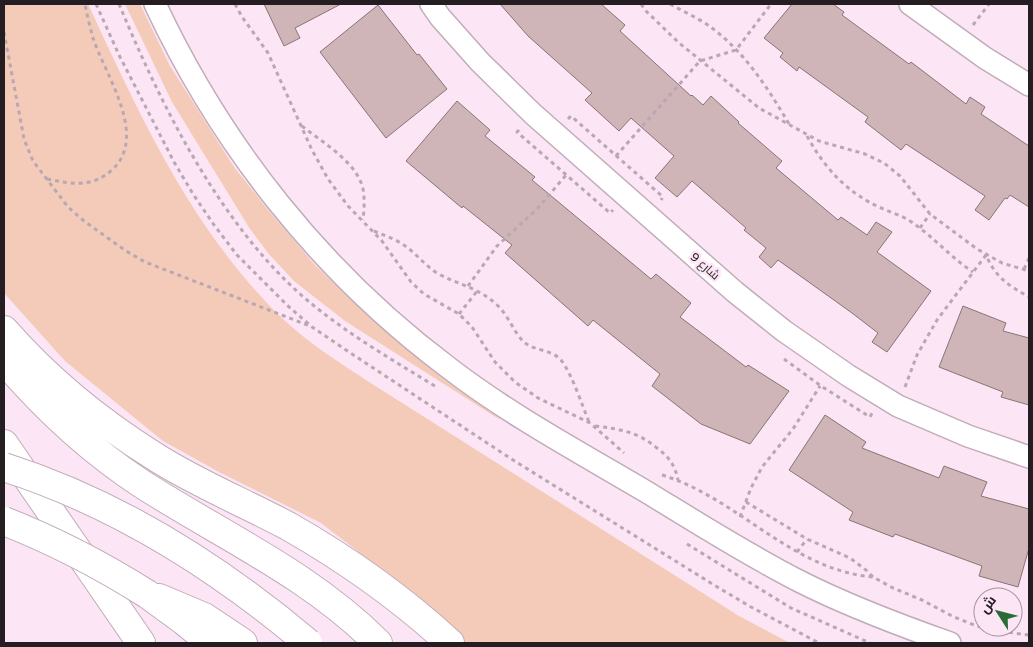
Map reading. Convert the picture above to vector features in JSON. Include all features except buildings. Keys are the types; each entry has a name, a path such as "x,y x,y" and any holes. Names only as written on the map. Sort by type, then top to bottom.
{"main road":[{"path":"4,330 50,376 118,432 155,457 193,479 287,526 326,549 401,601 450,643"},
{"path":"4,360 54,414 110,462 171,502 288,570 341,609 378,643"},
{"path":"4,444 140,643"},
{"path":"4,467 95,503 168,542 244,592 308,643"},
{"path":"4,521 68,548 108,570 147,594 211,643"},
{"path":"147,594 167,600 204,617 243,643"}],"street":[{"path":"155,4 176,49 218,122 268,191 323,256 383,315 449,369 519,416 769,565 831,597 950,643"},
{"name":"شارع 9","path":"431,4 480,62 532,114 735,292 816,354 898,406 968,436 1029,458"},
{"path":"910,4 985,58 1029,85"}],"path":[{"path":"46,179 71,184 88,183 104,176 117,165 125,149 127,132 124,114 93,38 86,4"},
{"path":"235,4 268,53 300,125 328,179 348,206 382,241 411,282 424,294 459,314 472,327 496,362 515,382 538,398 590,423 627,455"},
{"path":"641,4 662,27 700,61 758,108 807,135 832,146 865,154 884,163 900,176 930,214 986,255 1002,263 1029,271"},
{"path":"670,4 716,31 736,50 765,84 789,124"},
{"path":"616,156 700,61 736,50 771,4"},
{"path":"961,41 989,4"},
{"path":"4,32 24,139 33,161 68,207 84,221 145,262 312,327"},
{"path":"300,125 352,167 358,177 365,199 363,221"},
{"path":"807,135 825,165 850,190 864,199 902,216 920,228 950,256 973,272"},
{"path":"468,286 497,246 538,208 566,175"},
{"path":"920,228 930,214"},
{"path":"372,229 408,248 427,266 439,274 478,290 499,306 524,342 531,347 550,353 560,359 566,368 590,423"},
{"path":"898,406 917,356 927,338 948,303 986,255"},
{"path":"986,255 992,268 1001,280 1029,297"},
{"path":"1024,269 1029,258"},
{"path":"459,314 478,290"},
{"path":"740,516 762,467 793,430 820,386"},
{"path":"594,426 619,429 634,433 647,440 670,460 676,469 678,480"},
{"path":"654,472 693,487 797,552 833,569 860,576 873,577"},
{"path":"746,502 806,539 850,558 873,577 974,625 991,630 1029,635"},
{"path":"797,552 806,539"}],"shaded area":[{"path":"4,4 88,4 149,130 171,171 196,211 222,250 252,286 284,320 304,337 369,382 739,616 790,643 466,643 422,601 321,523 219,472 163,441 65,361 4,293"},
{"path":"125,4 140,4 170,66 234,167 314,264 352,301 416,355 482,403 502,421 345,321 294,281 268,253 250,229 172,102"}]}
